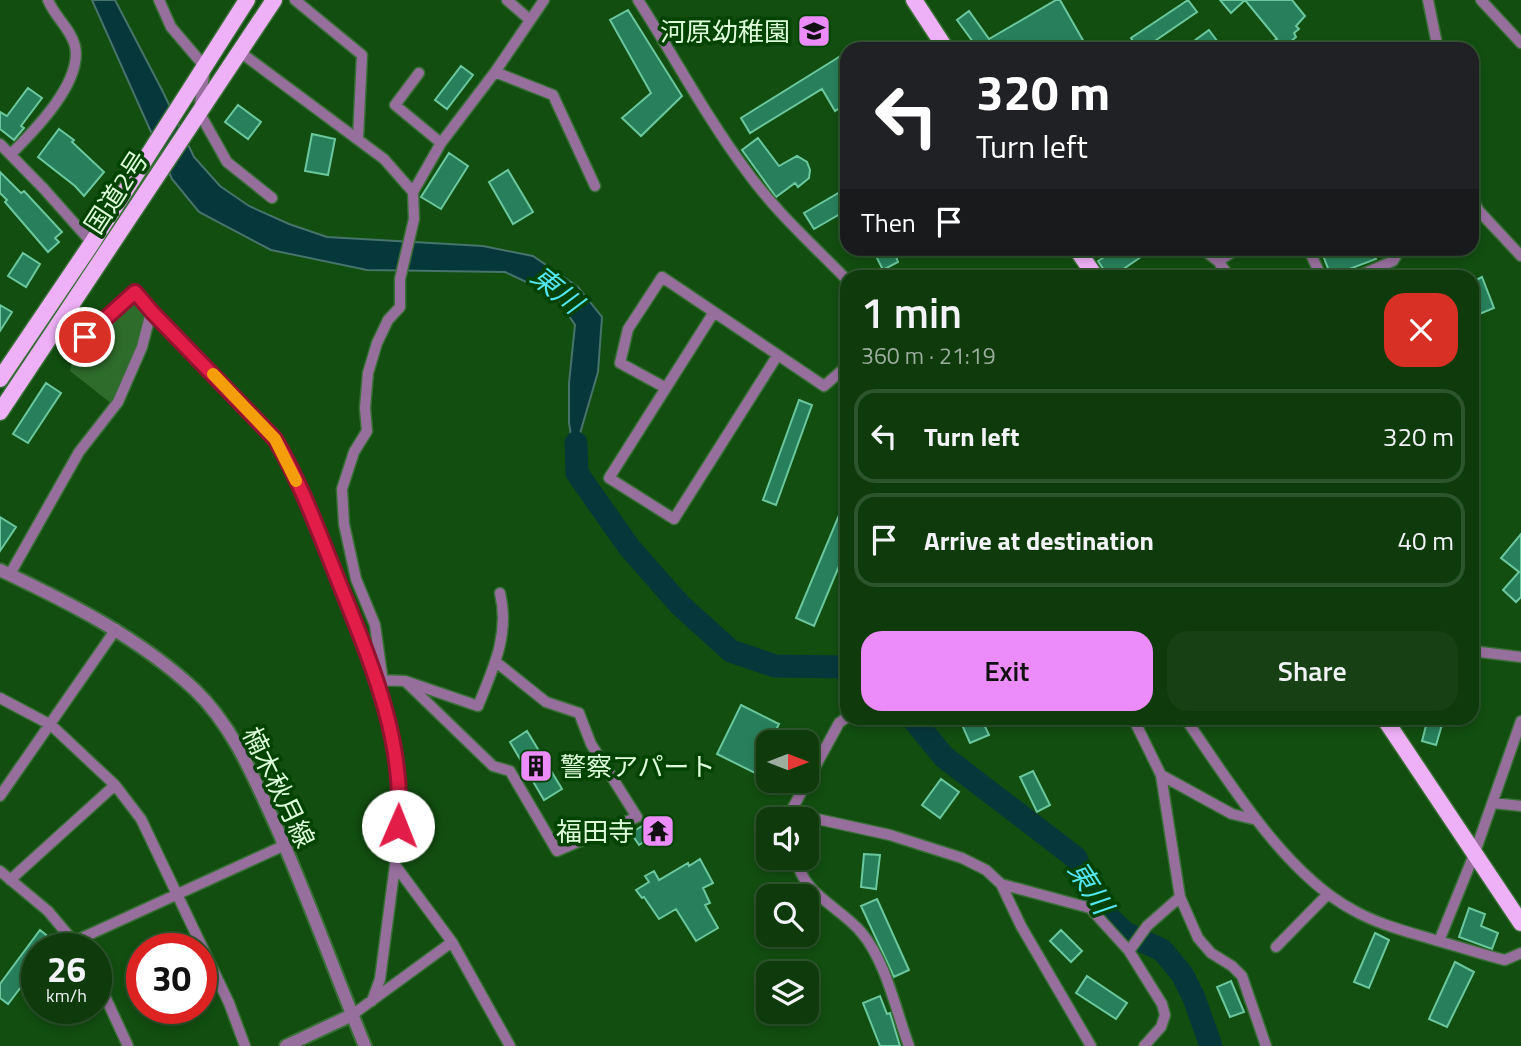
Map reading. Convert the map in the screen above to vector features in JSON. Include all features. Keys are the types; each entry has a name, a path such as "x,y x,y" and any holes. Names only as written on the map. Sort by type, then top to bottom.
{"highway":[{"path":"205,67 247,0"},
{"name":"国道2号","path":"0,412 274,0"},
{"path":"914,0 941,42"},
{"name":"国道2号","path":"0,379 92,243 205,67"},
{"path":"1389,725 1521,923"}],"street":[{"path":"11,154 46,118 74,71 75,46 48,0"},
{"path":"159,0 171,27 205,67 199,112 227,162 272,198"},
{"path":"295,0 362,55 358,139"},
{"path":"507,0 530,20"},
{"path":"379,680 375,625 356,579 344,524 342,489 354,452 367,431 365,408 368,373 377,343 388,320 400,307 400,279 414,219 412,192 441,143 495,72 544,0"},
{"path":"638,0 745,170 767,198 840,273"},
{"path":"1428,0 1437,42"},
{"path":"1481,0 1521,43"},
{"path":"240,51 384,159 412,192"},
{"path":"495,72 553,94 595,186"},
{"path":"419,74 395,105 441,143"},
{"path":"0,144 92,243"},
{"path":"1479,211 1521,256"},
{"path":"1211,256 1225,270"},
{"path":"1218,261 1226,256"},
{"path":"1372,270 1393,261 1396,256"},
{"path":"666,388 620,363 628,328 662,277 824,386 840,372"},
{"path":"48,340 85,337 135,292 275,439 287,460 379,680 395,747 400,806 395,865 380,979 372,1001"},
{"path":"5,572 79,452 118,402 142,347 152,312"},
{"path":"714,312 609,478 674,519 777,356"},
{"name":"楠木秋月線","path":"5,572 116,629 195,690 220,720 248,764 285,845 365,1046"},
{"path":"379,680 405,681 478,706 496,662 504,623 500,593"},
{"path":"0,796 116,629"},
{"path":"1479,652 1521,657"},
{"path":"405,681 493,766 510,771 557,851 636,817 592,744 579,713 546,702 496,662"},
{"path":"0,698 51,725 115,785 141,818 229,1003 245,1046"},
{"path":"1439,941 1475,852 1521,721"},
{"path":"795,807 840,722"},
{"path":"1140,725 1161,775 1180,897 1198,939 1211,953 1242,976 1266,1046"},
{"path":"1190,725 1258,820 1301,869 1328,894 1352,910 1383,924 1505,960 1521,953"},
{"path":"1161,775 1232,814 1258,820"},
{"path":"10,880 115,785"},
{"path":"1493,803 1521,806"},
{"path":"819,822 890,835 962,858 986,870 1001,884 1021,926 1091,1046"},
{"path":"100,933 176,894 285,845"},
{"path":"395,865 452,942 510,1046"},
{"path":"798,870 818,897 861,932 882,967 909,1046"},
{"path":"0,871 48,911 67,933"},
{"path":"1001,884 1090,908 1132,948 1166,1015 1161,1027 1144,1046"},
{"path":"1276,947 1328,894"},
{"path":"1132,948 1147,926 1180,897"},
{"path":"286,1046 352,1015 452,942"},
{"path":"112,1012 128,1046"}],"green space":[{"path":"134,296 148,312 140,345 112,404 70,371 74,356"}],"water":[{"path":"92,0 115,0 194,157 220,186 249,206 327,237 483,246 533,256 578,287 602,317 598,372 579,437 577,473 569,423 569,383 575,325 556,296 505,272 367,270 271,250 199,212 172,179"}],"building":[{"path":"1060,0 1084,42 973,42 957,20 969,11 989,39"},
{"path":"1188,0 1197,12 1153,42 1134,42 1131,38"},
{"path":"1220,0 1245,0 1231,13"},
{"path":"1245,0 1292,0 1305,16 1296,26 1299,29 1290,42 1272,42 1277,39"},
{"path":"628,10 682,96 641,136 622,118 651,93 610,20"},
{"path":"1209,30 1218,42 1193,42"},
{"path":"840,56 840,108 835,111 822,89 750,133 741,118"},
{"path":"461,66 473,75 447,109 435,100"},
{"path":"28,88 42,98 14,140 0,129 0,112 7,116"},
{"path":"238,105 261,122 248,139 225,122"},
{"path":"59,129 74,140 72,142 104,172 84,196 38,157"},
{"path":"312,134 335,139 328,175 305,171"},
{"path":"758,138 779,166 797,156 807,162 809,178 798,187 795,183 776,197 742,150"},
{"path":"449,153 468,166 441,209 421,197"},
{"path":"508,170 533,212 513,224 489,182"},
{"path":"0,172 21,193 24,191 62,232 55,238 59,242 48,252 5,202 7,200 0,193"},
{"path":"840,192 840,214 814,229 804,213"},
{"path":"23,253 40,264 26,287 8,276"},
{"path":"876,256 896,256 898,262 883,270"},
{"path":"1106,256 1142,256 1122,270 1104,270 1098,261"},
{"path":"1323,256 1375,256 1376,259 1347,270 1329,270"},
{"path":"1482,277 1494,308 1479,314 1479,278"},
{"path":"0,305 12,312 0,331"},
{"path":"46,383 61,393 28,443 13,434"},
{"path":"799,400 812,405 776,505 763,500"},
{"path":"840,513 840,564 814,626 796,618"},
{"path":"0,517 16,527 0,551"},
{"path":"1521,534 1521,597 1516,602 1503,590 1519,572 1501,558"},
{"path":"741,705 779,724 776,730 756,730 755,773 717,754"},
{"path":"962,725 984,725 989,735 970,743"},
{"path":"1426,725 1442,725 1436,745 1422,741"},
{"name":"警察アパート","path":"527,731 562,789 544,800 510,742"},
{"path":"1033,771 1050,805 1037,812 1020,777"},
{"path":"941,779 959,792 940,818 922,805"},
{"path":"660,821 668,830 656,841 648,832"},
{"path":"642,826 650,838 639,845 631,833"},
{"path":"864,854 880,855 876,889 861,887"},
{"path":"700,859 713,883 703,888 710,903 705,905 718,928 696,941 676,909 659,919 636,890 649,882 645,876 654,871 659,880"},
{"path":"877,899 909,970 894,977 861,906"},
{"path":"1469,908 1485,914 1481,926 1498,933 1492,949 1459,937"},
{"path":"1061,930 1082,951 1071,962 1050,941"},
{"path":"1375,933 1389,940 1369,988 1354,982"},
{"path":"21,956 21,987 8,1004 0,998 0,984"},
{"path":"1455,962 1474,972 1447,1027 1429,1019"},
{"path":"1087,976 1127,1003 1116,1019 1076,993"},
{"path":"1231,981 1244,1012 1230,1017 1217,987"},
{"path":"880,996 887,1014 890,1013 900,1046 880,1046 863,1003"}],"waterway":[{"name":"東川","path":"576,443 577,473 629,547 680,605 731,651 775,666 840,667"},
{"name":"東川","path":"918,725 944,757 1076,858 1094,903 1125,933 1162,950 1182,974 1194,998 1211,1046"}],"slow traffic":[{"path":"213,374 275,439 296,481"}],"place":[{"name":"河原幼稚園","path":"814,31"},
{"name":"警察アパート","path":"536,766"},
{"name":"福田寺","path":"658,831"}],"route":[{"path":"85,337 135,292 275,439 324,545 369,661 395,747 400,806 398,826"}]}
